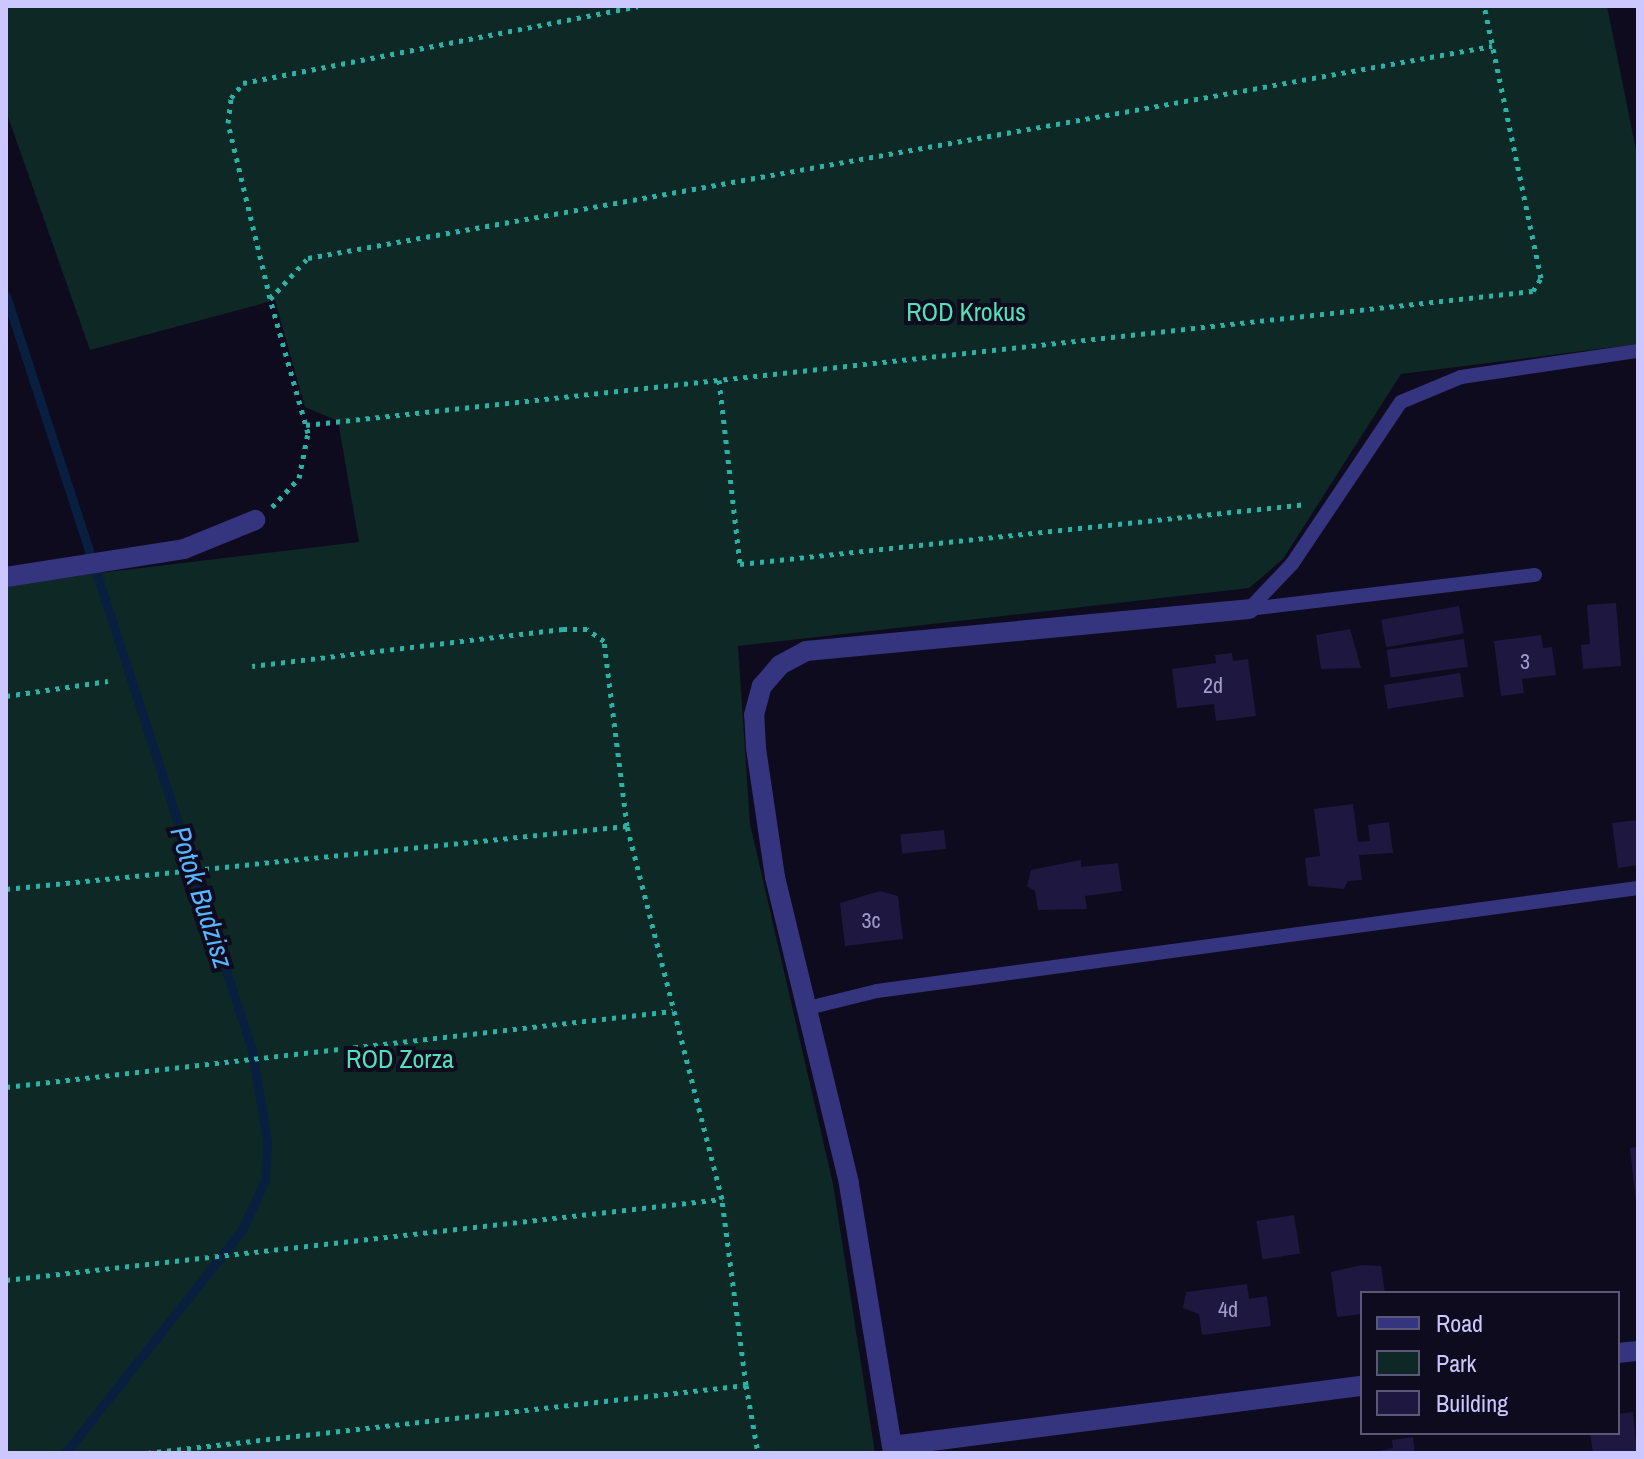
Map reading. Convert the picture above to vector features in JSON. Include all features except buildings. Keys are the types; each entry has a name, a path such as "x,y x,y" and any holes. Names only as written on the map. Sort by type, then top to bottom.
{"street":[{"path":"6,577 69,571 184,549 255,520"},
{"path":"1249,609 806,651 780,665 762,686 754,715 756,748 775,877 849,1183 892,1449 1360,1386"}],"lane":[{"path":"1249,609 1292,564 1401,402 1461,377 1638,351"},
{"path":"1249,609 1535,575"},
{"path":"808,1008 877,991 1638,888"}],"path":[{"path":"255,520 299,478 306,461 306,425 270,299 228,123 231,98 243,83 638,6"},
{"path":"306,425 1533,291 1541,278 1484,6"},
{"path":"270,299 308,258 351,247 1492,46"},
{"path":"719,380 740,564 1310,504"},
{"path":"252,666 587,629 604,641 627,826 722,1199 758,1453"},
{"path":"6,696 108,681"},
{"path":"6,889 627,826"},
{"path":"6,1087 673,1011"},
{"path":"6,1280 722,1199"},
{"path":"147,1453 746,1385"}],"green space":[{"path":"6,6 1607,6 1638,160 1638,344 1401,374 1283,559 1249,588 738,646 750,824 833,1184 875,1453 6,1453 6,584 359,542 338,421 305,407 275,300 90,350 6,111"}],"waterway":[{"name":"Potok Budzisz","path":"6,296 252,1050 267,1142 265,1180 242,1230 65,1453"}],"park label":[{"name":"ROD Krokus","path":"966,312"},
{"name":"ROD Zorza","path":"400,1059"}]}
